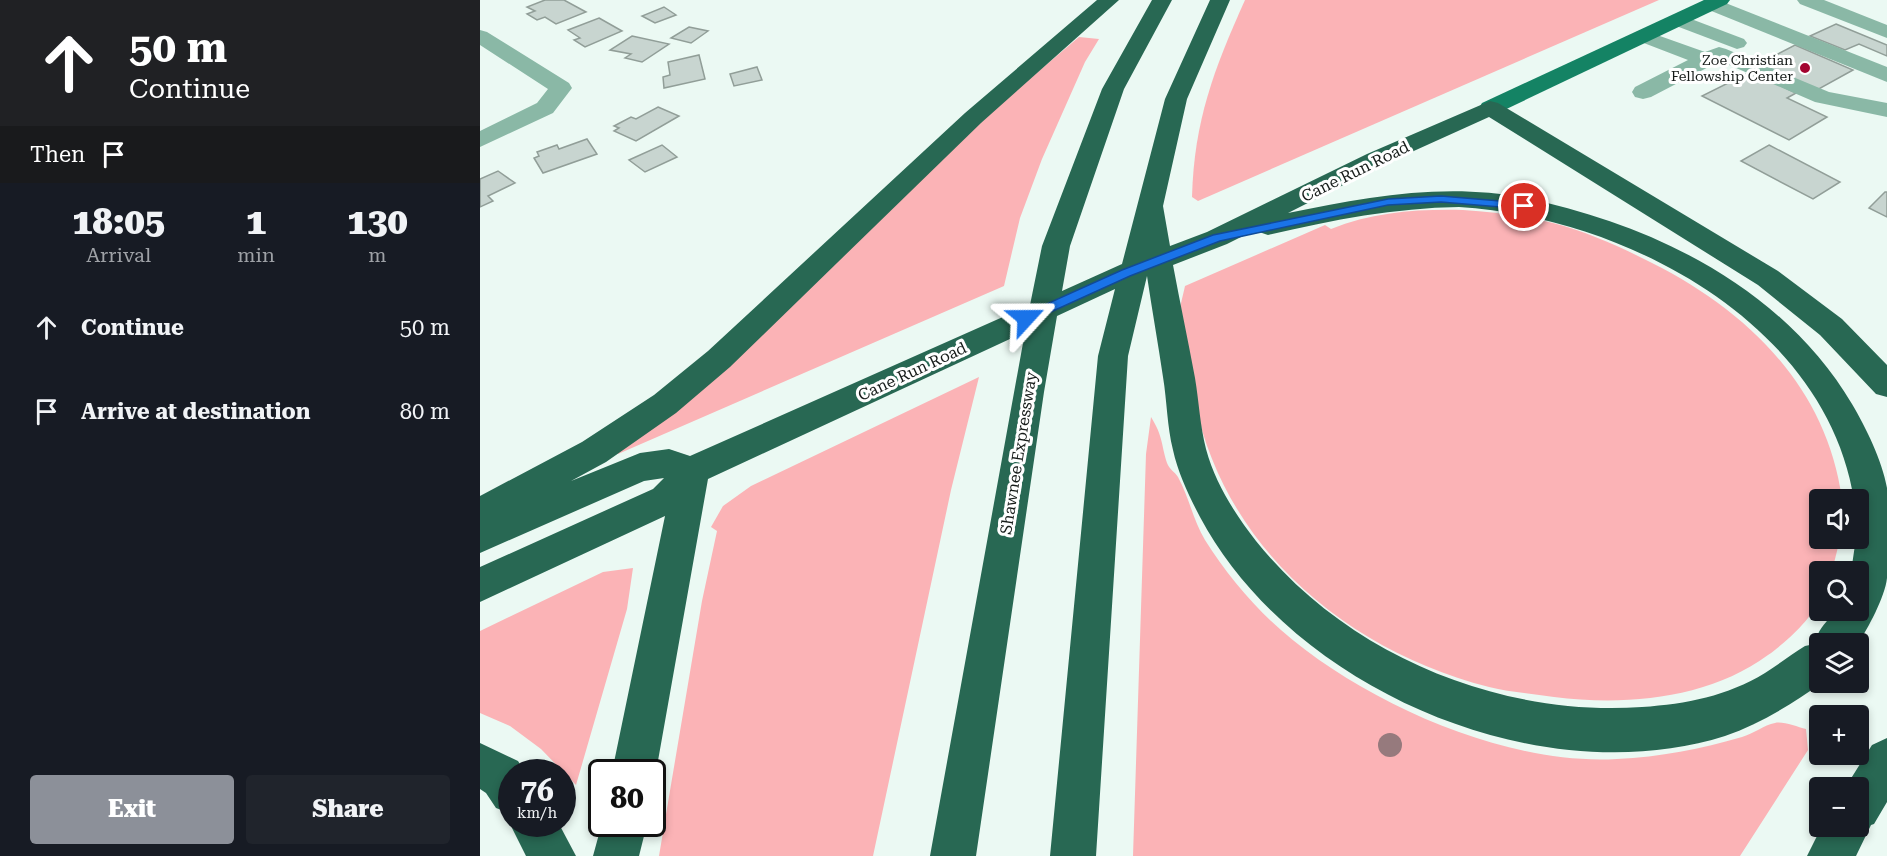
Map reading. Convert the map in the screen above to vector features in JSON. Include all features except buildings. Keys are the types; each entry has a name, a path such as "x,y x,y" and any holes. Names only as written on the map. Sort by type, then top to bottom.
{"highway":[{"path":"480,514 594,452 665,404 719,359 973,118 1109,0"},
{"name":"Shawnee Expressway","path":"953,856 1028,392 1056,246 1113,89 1132,49 1162,0"},
{"path":"1073,856 1113,356 1176,99 1220,0"},
{"path":"1490,108 1768,278 1831,327 1887,385"},
{"name":"Cane Run Road","path":"480,585 664,500 692,471 1116,278 1217,238 1376,159 1490,108"},
{"path":"1217,238 1358,207 1388,202 1441,199 1524,206 1575,218 1618,232 1671,256 1724,288 1784,338 1810,367 1827,391 1852,432 1866,468 1874,505 1874,554 1869,576"},
{"path":"1150,206 1190,453 1215,511 1237,545 1276,593 1321,629 1385,672 1436,697 1492,716 1552,728 1608,732 1714,718 1746,706 1809,667"},
{"path":"480,537 639,467 669,463 692,471 637,759"},
{"path":"1869,790 1887,760"},
{"path":"480,765 498,775"},
{"path":"542,837 553,856"},
{"path":"616,856 621,837"},
{"path":"1830,856 1841,837"}],"main road":[{"name":"Cane Run Road","path":"1490,108 1716,2"}],"street":[{"path":"1643,92 1786,16 1747,0"},
{"path":"1810,0 1887,32"},
{"path":"1716,2 1887,75"},
{"path":"1868,24 1887,12"},
{"path":"1678,20 1721,52"},
{"path":"480,36 561,88 545,108 480,140"},
{"path":"1643,36 1721,52 1823,96 1887,110"},
{"path":"1620,47 1680,73"}],"shaded area":[{"path":"1245,0 1659,0 1198,201 1192,197 1201,119 1215,73"},
{"path":"1079,37 1099,39 1085,62 1042,159 1020,218 1004,286 618,454 618,451 819,275 1007,98"},
{"path":"1429,210 1463,210 1531,218 1599,238 1642,258 1714,300 1746,325 1774,354 1799,385 1818,420 1833,458 1840,489 1809,489 1809,549 1838,549 1834,561 1809,561 1809,616 1782,644 1745,670 1693,690 1666,696 1581,700 1489,687 1437,670 1388,648 1342,620 1300,586 1264,547 1234,503 1210,455 1195,402 1179,322 1185,286 1325,225 1331,229 1379,215"},
{"path":"979,377 951,490 873,856 659,856 662,837 666,837 666,814 702,601 717,531 711,527 723,506 751,486"},
{"path":"1151,417 1160,435 1167,463 1182,485 1205,540 1240,588 1270,620 1314,657 1352,682 1394,704 1438,724 1484,740 1529,752 1574,758 1617,759 1680,752 1742,737 1778,723 1806,729 1808,750 1740,856 1133,856 1146,454"},
{"path":"633,568 627,609 576,785 576,759 551,759 510,726 480,713 480,631 603,572"}],"place":[{"name":"Zoe Christian Fellowship Center","path":"1805,68"}],"route":[{"path":"1026,318 1126,273 1217,238 1388,202 1441,199 1490,201 1524,206"}]}
